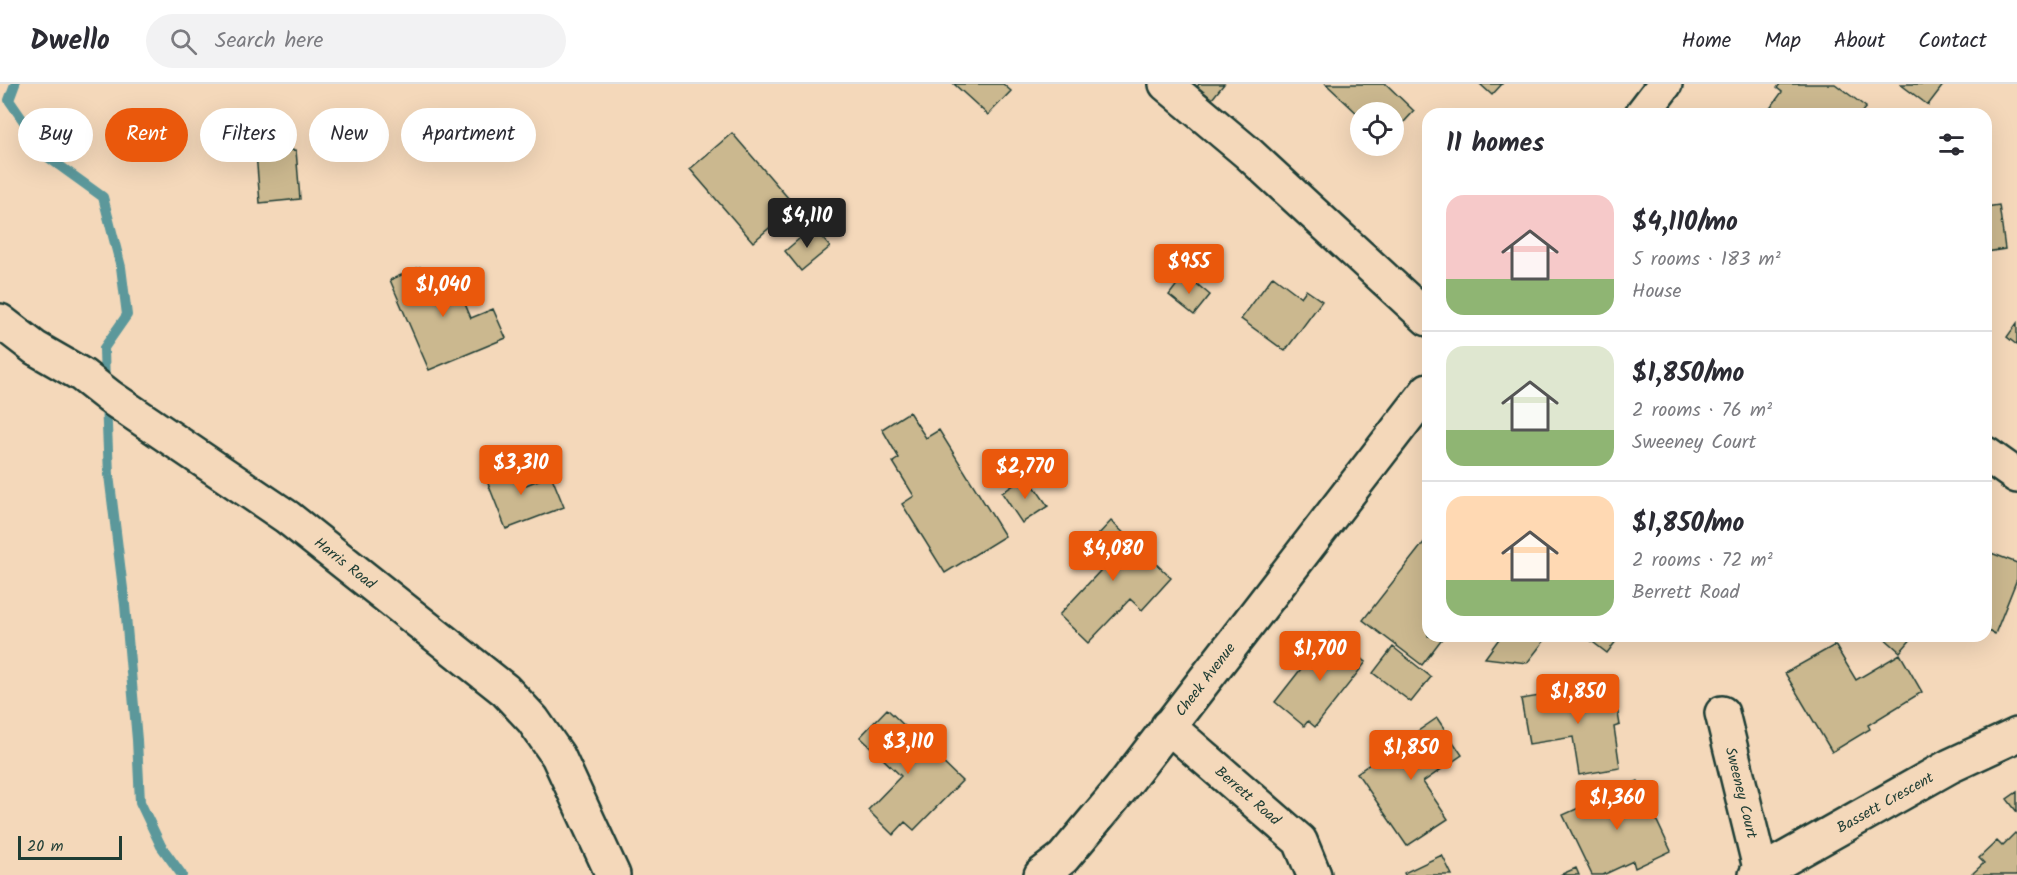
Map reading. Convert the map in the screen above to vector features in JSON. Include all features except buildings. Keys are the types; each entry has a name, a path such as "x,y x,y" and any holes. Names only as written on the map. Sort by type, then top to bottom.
{"street":[{"path":"1166,84 1248,153 1422,313"},
{"path":"1647,108 1665,84"},
{"name":"Harris Road","path":"0,321 35,348 82,375 110,397 287,517 506,690 533,720 558,756 613,875"},
{"name":"Cheek Avenue","path":"1041,875 1063,858 1120,790 1422,398"},
{"path":"1992,458 2017,476"},
{"name":"Sweeney Court","path":"1722,713 1759,874"},
{"name":"Berrett Road","path":"1168,726 1300,841 1314,875"},
{"name":"Bassett Crescent","path":"1759,874 1950,766 2017,735"}],"waterway":[{"path":"15,84 9,100 49,158 103,197 121,267 127,315 104,348 105,386"},
{"path":"106,401 109,475 125,605 140,802 161,846 182,875"}]}
